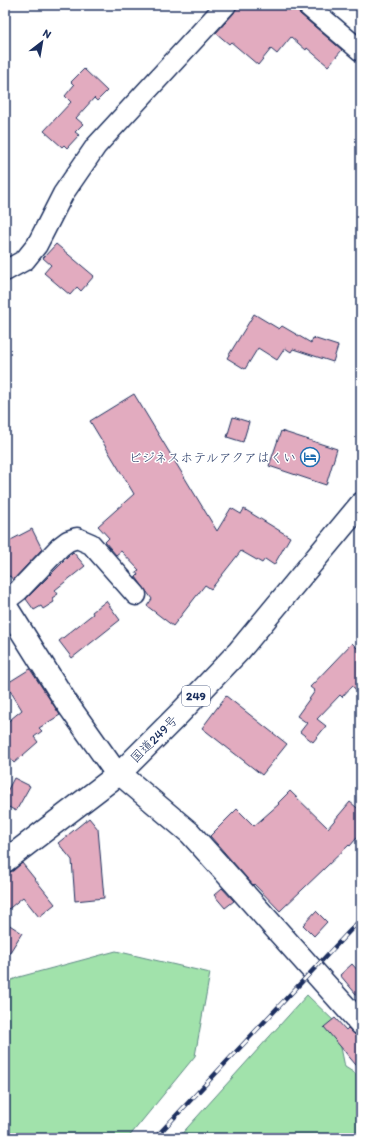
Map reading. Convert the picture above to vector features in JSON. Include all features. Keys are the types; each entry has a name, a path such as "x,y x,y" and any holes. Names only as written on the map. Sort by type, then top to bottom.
{"main road":[{"name":"国道249号","path":"5,861 120,773 239,652 361,504"},
{"path":"5,605 66,702 112,767 190,833 308,963 361,1024"}],"street":[{"path":"5,271 25,260 37,245 63,194 96,146 226,5"},
{"path":"306,5 361,51"},
{"path":"5,601 18,591 60,547 68,541 77,538 91,544 136,595"}],"green space":[{"path":"116,951 210,973 195,1056 128,1138 5,1138 5,983 19,977"},
{"path":"307,995 336,1023 345,1067 361,1077 361,1138 178,1138"}],"building":[{"path":"237,5 296,5 296,9 300,14 342,50 328,66 307,48 306,50 291,37 277,54 271,49 258,65 231,42 229,44 216,33 234,13"},
{"path":"84,69 107,91 97,101 94,98 76,118 83,124 75,132 79,135 67,148 64,145 62,147 44,131 71,102 65,96 74,85 71,82"},
{"path":"56,244 94,276 81,291 77,287 70,295 44,273 51,265 43,258"},
{"path":"254,314 279,329 282,326 311,343 313,338 338,346 333,362 293,349 291,352 285,348 277,360 258,348 245,369 227,358"},
{"path":"134,394 217,531 231,508 241,514 244,509 290,537 274,565 265,559 262,563 241,551 211,589 205,585 173,626 147,606 152,599 136,577 138,575 136,572 139,570 121,551 116,555 105,542 109,538 98,526 134,494 90,421"},
{"path":"233,417 249,422 243,442 227,437"},
{"name":"ビジネスホテルアクアはくい","path":"281,431 337,449 326,485 269,466"},
{"path":"32,529 42,549 13,580 10,576 5,578 5,543"},
{"path":"73,552 85,566 55,590 58,594 52,598 54,602 43,609 41,606 34,610 26,599"},
{"path":"106,601 120,620 72,658 59,641 93,614 92,612"},
{"path":"352,643 361,652 361,694 352,686 342,697 340,695 317,719 326,726 313,742 300,732 307,723 297,716 315,691 310,687"},
{"path":"30,669 60,715 39,728 42,731 34,737 38,742 14,763 5,753 5,724 22,710 6,684"},
{"path":"226,696 287,744 262,775 202,728"},
{"path":"14,778 30,786 16,811 5,805 5,795"},
{"path":"290,791 328,828 350,802 361,811 361,833 350,846 349,845 280,911 254,884 253,885 210,836 237,809 254,826 279,804 278,803"},
{"path":"89,818 98,829 104,898 75,901 72,860 58,843"},
{"path":"22,863 55,904 39,917 23,897 5,912 5,873 13,871"},
{"path":"222,888 234,901 225,908 214,895"},
{"path":"316,911 327,922 314,936 303,925"},
{"path":"5,922 22,933 5,960"},
{"path":"352,964 361,974 361,1000 340,975"},
{"path":"335,1018 346,1030 348,1028 361,1040 361,1071 324,1027"}],"railway":[{"path":"155,1138 361,919"}],"place":[{"name":"ビジネスホテルアクアはくい","path":"310,457"}]}
